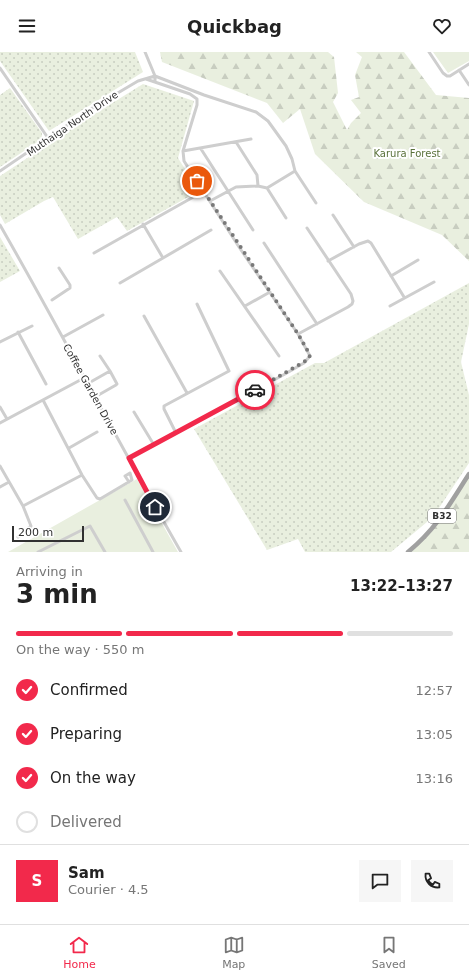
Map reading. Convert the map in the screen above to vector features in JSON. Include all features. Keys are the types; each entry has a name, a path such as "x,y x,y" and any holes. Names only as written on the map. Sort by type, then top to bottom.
{"highway":[{"name":"B32","path":"408,552 424,538 442,517 469,474"}],"street":[{"path":"146,52 155,76 155,82"},
{"path":"429,52 445,75 450,76 469,64"},
{"path":"0,68 48,138"},
{"path":"459,70 469,85"},
{"path":"155,76 204,95 256,112 268,121 286,146 295,171 316,203"},
{"name":"Muthaiga North Drive","path":"0,171 101,102 138,80 155,76"},
{"path":"129,458 285,374 307,360 310,355 298,334 184,161 183,151 198,99 190,94 146,79"},
{"path":"183,151 251,139"},
{"path":"236,142 257,175 258,186"},
{"path":"201,149 253,230"},
{"path":"210,201 236,187 258,186 267,188 295,171"},
{"path":"267,188 286,218"},
{"path":"94,253 143,224 204,191"},
{"path":"333,215 354,247"},
{"path":"143,224 163,258"},
{"name":"Coffee Garden Drive","path":"0,226 181,552"},
{"path":"298,334 348,307 353,301 351,294 307,228"},
{"path":"120,283 211,230"},
{"path":"328,261 368,241 371,243 404,297"},
{"path":"264,243 317,324"},
{"path":"391,276 418,260"},
{"path":"52,300 70,288 70,285 59,268"},
{"path":"220,271 279,356"},
{"path":"390,306 434,282"},
{"path":"245,306 270,292"},
{"path":"176,433 164,408 229,371 197,304"},
{"path":"63,337 103,315"},
{"path":"144,316 187,394"},
{"path":"0,342 32,326"},
{"path":"18,332 46,384"},
{"path":"95,397 116,385 110,371 100,356"},
{"path":"87,384 110,371"},
{"path":"0,423 84,378"},
{"path":"43,400 82,475 97,498 100,498 129,482"},
{"path":"0,407 7,419"},
{"path":"134,412 154,445"},
{"path":"69,448 97,432"},
{"path":"0,466 23,506 31,526 18,537"},
{"path":"23,506 82,475"},
{"path":"0,487 9,482"},
{"path":"125,500 153,552"},
{"path":"38,552 90,526 105,552"}],"green space":[{"path":"0,52 135,52 143,72 49,131 0,61"},
{"name":"Karura Forest","path":"160,52 328,52 334,57 338,93 333,102 347,130 351,123 361,113 351,100 359,97 355,75 362,57 356,52 404,52 436,95 469,98 469,261 442,235 364,202 315,154 300,109 283,123 267,103 162,62"},
{"path":"433,52 469,52 469,61 448,73"},
{"path":"143,84 194,101 178,158 199,191 127,231 117,217 78,239 53,197 5,224 0,215 0,176"},
{"path":"10,88 42,133 42,139 0,167 0,95"},
{"path":"0,237 20,271 0,282"},
{"path":"469,283 469,324 461,362 469,395 469,463 433,517 391,552 305,552 298,539 267,550 194,429 315,363 324,363"},
{"path":"469,477 469,552 406,552 439,523"},
{"path":"137,479 178,552 8,552"}],"way so far":[{"path":"197,181 239,247 298,334 310,355 304,362 255,390"}],"route":[{"path":"155,507 129,458 255,390"}]}
